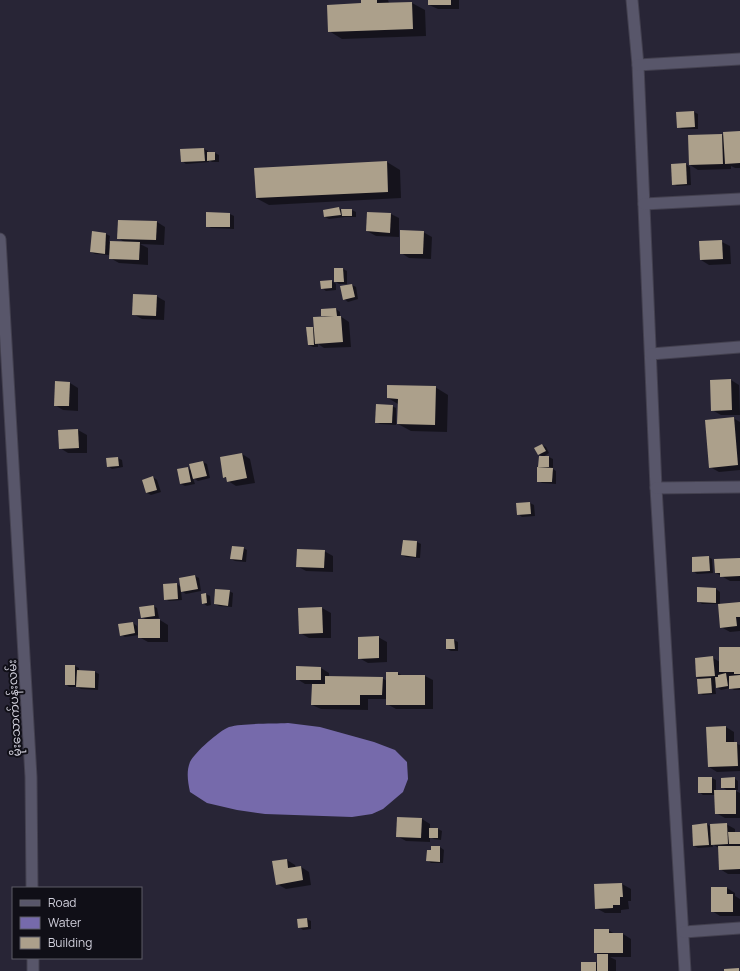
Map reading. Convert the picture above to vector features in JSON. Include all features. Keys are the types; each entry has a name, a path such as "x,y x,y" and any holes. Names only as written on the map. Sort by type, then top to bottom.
{"street":[{"path":"632,0 638,64 656,488 686,971"},
{"path":"638,64 740,59"},
{"path":"644,204 740,199"},
{"name":"မိုးသောက်ပန်းလမ်း","path":"0,239 31,777 32,887"},
{"path":"651,354 740,348"},
{"path":"656,488 740,487"},
{"path":"684,932 740,928"},
{"path":"33,959 33,971"}],"water":[{"path":"288,723 320,727 374,742 395,750 407,762 408,779 403,792 383,809 372,814 352,817 265,814 237,810 207,803 190,792 188,773 190,762 202,748 219,733 229,727 235,726"}],"building":[{"path":"361,0 377,0 377,3 412,2 413,29 328,32 327,5 361,3"},
{"path":"428,0 451,0 451,5 428,5"},
{"path":"694,111 695,127 677,128 676,112"},
{"path":"740,131 740,163 725,164 723,132"},
{"path":"722,134 723,164 689,165 688,135"},
{"path":"204,148 205,161 181,162 180,149"},
{"path":"207,152 215,152 215,160 207,161"},
{"path":"387,161 388,192 256,198 254,168"},
{"path":"686,163 687,184 672,185 671,164"},
{"path":"339,207 341,215 324,217 323,210"},
{"path":"341,209 352,209 352,216 342,216"},
{"path":"206,212 230,213 230,227 206,227"},
{"path":"367,212 391,213 390,233 366,231"},
{"path":"118,220 157,221 156,240 117,239"},
{"path":"400,230 424,231 423,254 400,254"},
{"path":"92,231 106,233 105,254 90,252"},
{"path":"722,240 723,259 700,260 699,241"},
{"path":"110,241 140,242 139,260 109,259"},
{"path":"334,268 343,268 344,282 334,282"},
{"path":"332,280 332,288 321,289 320,281"},
{"path":"352,284 355,297 343,300 340,286"},
{"path":"133,294 157,295 156,316 132,315"},
{"path":"336,308 337,316 341,316 343,342 315,344 313,317 334,316 321,316 321,309"},
{"path":"306,327 313,327 314,345 308,345"},
{"path":"731,379 732,410 711,411 710,380"},
{"path":"55,381 70,382 69,406 54,406"},
{"path":"387,385 436,386 435,425 397,424 398,399 387,398"},
{"path":"376,404 393,405 392,423 375,423"},
{"path":"734,417 738,465 709,468 705,420"},
{"path":"78,429 79,448 59,449 58,430"},
{"path":"542,444 546,451 538,455 534,448"},
{"path":"242,453 247,478 227,482 226,477 223,478 220,457"},
{"path":"539,456 549,456 549,467 538,467"},
{"path":"118,457 119,466 107,467 106,458"},
{"path":"203,461 207,476 193,479 189,464"},
{"path":"188,467 191,482 180,484 177,469"},
{"path":"537,467 553,468 552,482 537,482"},
{"path":"153,476 157,490 146,493 142,480"},
{"path":"530,502 531,514 517,515 516,503"},
{"path":"403,540 417,541 416,557 401,555"},
{"path":"232,546 244,547 242,560 230,559"},
{"path":"297,549 325,550 324,568 296,567"},
{"path":"709,556 710,571 692,572 692,557"},
{"path":"740,558 740,576 720,577 720,573 715,573 714,559"},
{"path":"195,575 198,589 181,592 179,578"},
{"path":"177,583 178,599 164,600 163,584"},
{"path":"697,587 716,588 716,603 697,602"},
{"path":"215,589 230,590 228,606 214,604"},
{"path":"206,593 207,603 202,604 201,594"},
{"path":"740,602 740,617 736,617 737,626 720,628 718,604"},
{"path":"154,605 155,616 141,618 139,607"},
{"path":"322,607 323,633 299,634 298,608"},
{"path":"138,619 160,619 160,638 138,638"},
{"path":"133,622 135,633 120,636 118,624"},
{"path":"379,636 379,658 358,659 358,637"},
{"path":"446,639 454,639 455,649 446,649"},
{"path":"719,647 740,647 740,674 734,674 734,672 719,672"},
{"path":"713,656 715,676 696,677 695,658"},
{"path":"65,665 75,665 75,685 65,685"},
{"path":"296,666 321,667 321,680 296,680"},
{"path":"77,670 95,671 95,688 76,687"},
{"path":"386,672 398,672 398,675 425,675 425,705 386,705"},
{"path":"726,673 728,686 716,688 715,677"},
{"path":"740,675 740,688 729,689 729,676"},
{"path":"325,676 383,677 382,695 360,695 360,705 311,705 312,684 325,684"},
{"path":"711,678 712,693 698,694 697,679"},
{"path":"726,726 726,742 737,742 738,766 708,767 706,727"},
{"path":"698,777 712,777 712,793 698,793"},
{"path":"735,777 735,788 721,788 721,778"},
{"path":"714,790 736,790 736,814 715,814"},
{"path":"397,817 422,818 421,838 396,837"},
{"path":"707,823 709,845 693,846 692,825"},
{"path":"727,823 728,844 711,845 710,824"},
{"path":"429,828 438,828 438,838 429,838"},
{"path":"728,832 740,832 740,844 729,844"},
{"path":"431,846 440,846 440,862 426,861 427,850 431,850"},
{"path":"718,846 740,846 740,869 719,870"},
{"path":"287,859 288,868 301,866 303,880 276,885 272,861"},
{"path":"622,883 623,897 620,897 620,905 613,905 613,908 595,909 594,884"},
{"path":"711,887 727,887 727,894 733,894 733,912 711,912"},
{"path":"307,918 308,927 298,928 297,919"},
{"path":"594,929 609,929 609,933 623,933 623,953 594,953"},
{"path":"597,954 608,954 608,971 597,971"},
{"path":"581,962 596,962 596,971 581,971"},
{"path":"739,968 739,971 724,971 724,969"}]}
